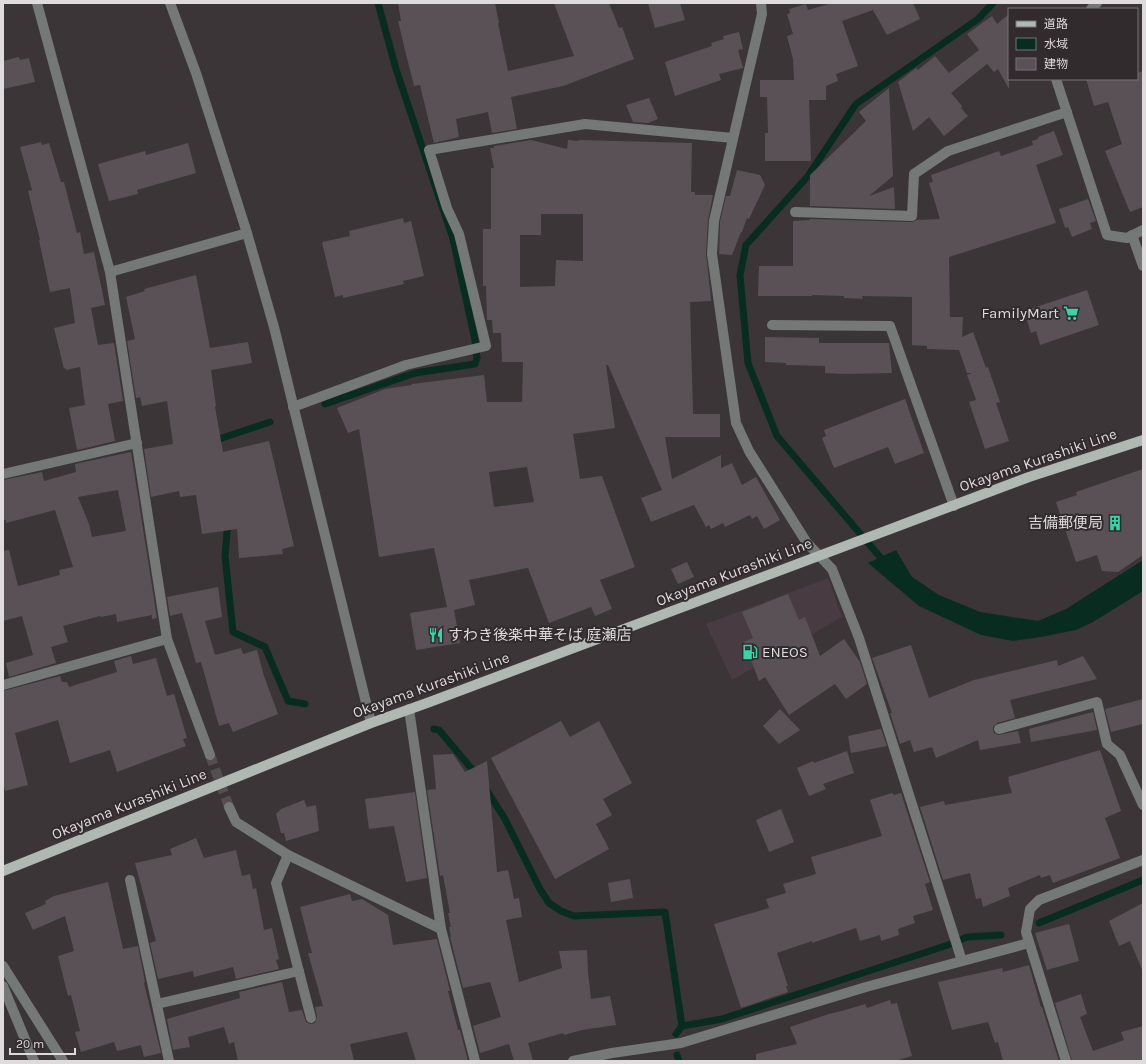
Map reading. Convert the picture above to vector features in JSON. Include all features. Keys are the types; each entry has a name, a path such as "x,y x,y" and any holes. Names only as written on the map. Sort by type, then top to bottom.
{"main road":[{"name":"Okayama Kurashiki Line","path":"3,870 370,723 409,710 1029,477 1143,440"}],"street":[{"path":"37,3 110,272 168,639 210,755"},
{"path":"170,3 196,73 247,233 274,327 370,723"},
{"path":"761,3 762,14 714,221 712,254 736,423 749,452 807,542 832,569 859,638 962,961"},
{"path":"1056,80 1107,235 1127,238 1143,230"},
{"path":"795,212 912,216 914,174 948,151 1067,112"},
{"path":"294,407 406,365 471,351 486,346 460,234 447,208 429,150 585,124 733,138"},
{"path":"110,272 247,233"},
{"path":"1132,235 1143,266"},
{"path":"772,325 890,326 954,506"},
{"path":"3,474 137,443"},
{"path":"3,685 168,639"},
{"path":"999,729 1097,702 1108,744 1120,755 1143,805"},
{"path":"409,710 441,929 475,1061"},
{"path":"229,807 236,822 288,855 441,929"},
{"path":"288,855 276,882 311,1018"},
{"path":"1066,1061 1026,932 1030,909 1039,900 1143,860"},
{"path":"130,880 169,1061"},
{"path":"573,1061 613,1057 681,1043 866,987 1029,942"},
{"path":"3,966 63,1061"},
{"path":"157,1004 299,971"},
{"path":"3,986 34,1061"}],"shaded area":[{"name":"ENEOS","path":"828,578 842,617 732,680 706,624"}],"water":[{"path":"896,550 912,577 939,595 980,612 1038,621 1066,609 1143,560 1143,591 1093,622 1076,630 1013,641 981,635 919,606 868,563"}],"building":[{"path":"398,3 495,3 508,71 574,56 554,3 609,3 619,28 622,27 634,59 563,86 511,97 517,129 492,133 488,112 456,119 459,137 434,143 420,85 414,86 398,21 401,21"},
{"path":"648,3 680,3 685,20 655,28"},
{"path":"832,3 913,3 920,19 887,35 873,10 842,21 858,66 836,74 838,81 826,86 826,100 809,100 811,161 765,161 765,133 768,133 767,97 760,97 760,80 794,80 793,59 787,36 793,34 787,14 790,13 789,9 806,4 808,10"},
{"path":"1008,15 1009,89 998,69 994,72 987,64 951,93 968,116 944,136 929,117 913,131 898,82 916,68 918,70 935,56 949,73 979,50 967,34 992,16 997,24"},
{"path":"739,32 743,49 738,50 743,68 719,74 721,80 675,96 665,62 712,46 711,43 724,39 723,36"},
{"path":"19,57 20,60 29,58 35,82 3,89 3,61"},
{"path":"1143,71 1143,207 1130,212 1105,151 1122,144 1108,102 1094,106 1086,80 1138,80 1138,73"},
{"path":"889,88 893,176 869,196 894,187 895,209 810,206 810,175 866,121 859,112"},
{"path":"649,98 658,119 648,123 633,122 626,105"},
{"path":"1054,131 1063,155 1036,165 1056,223 949,257 950,317 963,317 962,337 973,332 986,368 988,367 1000,402 996,403 1009,441 985,449 969,402 976,400 967,375 972,373 967,373 959,350 927,349 927,346 912,345 912,297 862,296 863,299 844,298 844,296 812,295 758,296 759,266 793,266 793,221 810,219 912,222 917,220 940,219 929,183 933,182 931,175 999,151 1001,156 1033,145 1032,141 1038,139 1038,137"},
{"path":"531,140 567,149 568,140 692,143 691,192 695,192 695,195 713,195 708,220 706,254 711,301 690,302 693,414 720,414 720,437 665,437 672,479 721,455 721,468 732,463 742,485 756,477 780,520 764,529 757,516 752,519 750,515 725,527 723,523 711,529 709,525 706,527 694,505 651,522 641,498 662,490 608,365 606,365 615,428 573,434 580,479 602,476 635,567 600,580 612,609 595,616 591,607 549,623 528,568 469,580 475,605 454,610 460,643 416,650 410,613 447,607 434,548 379,557 359,429 348,433 337,408 385,389 484,375 487,402 522,402 523,362 502,362 501,333 493,333 492,320 487,320 486,286 483,286 483,229 491,229 491,168 494,168 490,148 494,148 494,146","holes":["541,214 583,214 583,261 556,260 555,286 520,287 520,235 541,235","527,467 534,502 494,507 489,472"]},
{"path":"41,142 42,145 49,143 61,182 64,182 77,233 80,232 84,254 94,252 105,305 91,308 98,345 114,343 123,401 108,404 115,441 77,450 69,408 85,405 80,367 66,370 66,368 64,369 54,328 75,323 70,288 50,292 40,240 28,191 32,190 20,147"},
{"path":"188,143 196,173 137,190 138,194 109,201 98,164 145,151 146,155"},
{"path":"737,170 760,175 765,185 749,219 747,218 732,255 719,254 720,222 726,196 730,196"},
{"path":"1088,199 1096,221 1090,223 1092,229 1072,237 1068,227 1065,228 1059,209"},
{"path":"403,218 404,223 411,221 424,276 403,281 404,284 343,298 343,295 335,297 322,242 350,236 349,231"},
{"path":"196,275 210,348 248,342 252,363 211,370 215,407 223,452 269,441 294,546 282,549 283,554 239,558 237,529 202,534 196,495 180,497 179,491 151,497 144,449 173,444 167,401 142,406 140,397 136,398 127,341 135,339 126,297 145,291 144,289"},
{"path":"1087,290 1099,325 1040,345 1036,331 1031,333 1025,314 1031,312 1030,309"},
{"path":"765,337 819,338 819,343 889,343 892,373 825,373 825,366 786,365 786,363 765,362"},
{"path":"905,399 924,453 895,464 888,447 834,468 822,438 826,436 824,430"},
{"path":"131,452 157,618 152,619 152,615 117,622 116,614 100,616 63,626 68,642 51,647 56,663 9,677 6,663 33,655 22,616 3,621 3,551 9,550 18,586 60,575 59,570 73,567 55,510 6,523 6,520 3,520 3,480 42,472 44,481 76,472 75,464","holes":["118,490 126,531 92,537 89,524 78,497"]},
{"name":"吉備郵便局","path":"1143,469 1143,555 1118,572 1102,571 1097,555 1076,562 1056,502 1077,495 1076,492"},
{"path":"687,562 694,577 678,584 671,569"},
{"path":"218,587 222,617 205,621 215,655 241,648 243,654 257,650 264,676 278,714 233,732 229,723 219,726 201,662 196,663 182,613 170,616 167,597"},
{"path":"788,594 799,620 805,617 820,656 844,639 860,662 867,684 846,699 835,684 789,715 765,677 759,681 744,642 753,638 742,612"},
{"path":"911,645 929,698 974,680 1057,660 1058,666 1083,656 1097,679 1010,700 1015,718 997,723 993,727 993,730 994,733 998,735 1018,731 1021,743 980,750 978,740 936,758 932,747 914,752 910,740 900,744 890,713 892,713 872,658"},
{"path":"131,656 133,664 156,658 167,696 174,694 187,738 183,739 186,746 117,772 110,750 70,763 58,720 15,733 28,785 5,791 3,782 3,691 60,676 62,682 67,682 69,687 117,672 114,661"},
{"path":"1143,699 1143,724 1111,732 1105,709"},
{"path":"780,709 800,730 779,744 763,726"},
{"path":"1093,712 1097,730 1031,742 1029,729"},
{"path":"561,721 570,737 599,721 632,783 603,799 612,815 596,824 609,849 555,879 491,758"},
{"path":"881,729 887,746 851,753 848,736"},
{"path":"1100,750 1121,811 1105,818 1120,858 1053,883 1050,875 1041,878 1040,875 1008,888 1010,896 983,907 981,898 976,899 970,873 943,880 920,807 944,801 945,805 1012,793 1008,777"},
{"path":"847,751 854,773 823,784 826,789 809,796 797,768 813,761 814,763"},
{"path":"453,754 465,772 487,761 497,872 508,870 514,899 519,898 522,917 506,920 519,982 562,968 559,951 587,950 591,999 610,996 616,1025 582,1030 564,1035 563,1033 528,1043 533,1061 514,1061 509,1044 480,1053 473,1026 501,1017 490,982 463,988 450,937 449,927 451,927 448,913 450,913 443,875 440,876 427,790 436,789 433,755"},
{"path":"415,792 427,878 406,882 394,826 369,829 365,799"},
{"path":"892,793 894,795 901,793 930,882 925,884 933,910 913,916 915,923 898,929 899,935 881,941 880,935 860,941 856,928 777,953 788,986 786,986 788,992 741,1008 714,924 769,908 766,899 786,893 783,884 816,874 811,857 882,836 870,800"},
{"path":"304,800 307,807 316,805 319,831 286,841 284,833 281,833 276,814 281,809"},
{"path":"781,809 794,842 769,852 756,820"},
{"path":"196,838 204,858 236,850 242,876 250,874 253,889 256,888 264,930 272,928 279,959 276,960 279,969 236,979 233,967 194,977 193,971 158,979 150,943 156,941 135,863 172,855 170,849"},
{"path":"630,879 633,898 611,902 608,883"},
{"path":"108,882 123,949 138,946 144,983 161,1053 144,1057 141,1045 117,1051 114,1042 81,1052 75,1032 80,1031 71,995 68,996 58,956 74,951 65,916 33,930 25,913 46,904 45,901 54,896"},
{"path":"350,894 352,901 362,899 388,915 393,945 437,939 450,991 448,991 468,1061 416,1061 407,1032 350,1044 354,1061 238,1061 234,1042 229,1044 224,1027 188,1037 190,1047 173,1050 167,1019 240,998 239,992 282,982 289,1012 302,1010 306,1022 310,1024 315,1023 317,1017 315,1007 323,1006 308,953 312,953 300,907"},
{"path":"1143,903 1143,972 1130,941 1119,946 1109,921"},
{"path":"1069,924 1079,961 1047,970 1035,933"},
{"path":"1029,965 1059,1061 1003,1061 998,1042 995,1043 988,1022 952,1030 938,982 1002,968 1003,972"},
{"path":"1081,994 1087,1014 1080,1017 1093,1051 1124,1040 1121,1032 1143,1026 1143,1061 1072,1061 1055,1003"},
{"path":"890,1000 891,1004 897,1003 912,1056 895,1061 756,1061 756,1054 797,1044 790,1027 865,1004 867,1008"}],"waterway":[{"path":"325,404 415,373 475,364 477,358 475,340 453,239 396,69 378,3"},
{"path":"886,564 777,436 748,363 740,275 746,245 808,176 856,104 978,19 993,3"},
{"path":"213,441 270,422"},
{"path":"228,521 225,556 233,632 265,647 288,701 305,704"},
{"path":"434,729 439,730 477,775"},
{"path":"486,789 505,819 540,889 549,903 561,911 574,916 665,912 682,1026 722,1019 948,945 967,937 1001,935"},
{"path":"1039,923 1143,880"},
{"path":"676,1034 682,1026"},
{"path":"677,1055 679,1061"}],"tunnel":[{"path":"210,755 229,807"}],"place":[{"name":"FamilyMart","path":"1071,313"},
{"name":"吉備郵便局","path":"1115,523"},
{"name":"すわき後楽中華そば 庭瀬店","path":"436,635"},
{"name":"ENEOS","path":"750,652"}]}
